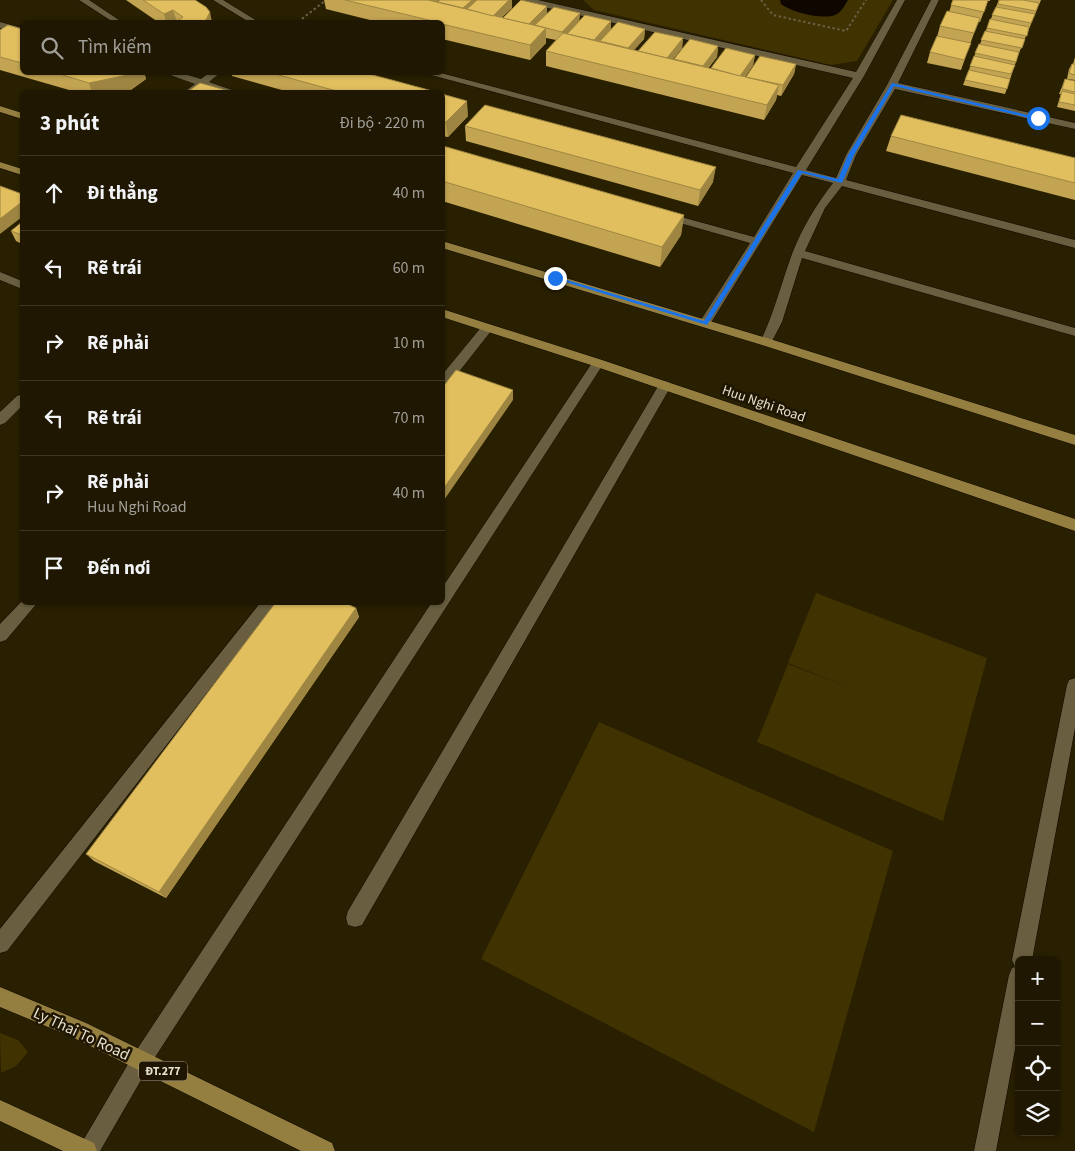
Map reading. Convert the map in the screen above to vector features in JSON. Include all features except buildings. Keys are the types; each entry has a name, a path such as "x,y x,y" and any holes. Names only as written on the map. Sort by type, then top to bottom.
{"main road":[{"path":"0,109 20,115"},
{"path":"0,165 20,171"},
{"path":"445,245 766,342 1075,440"},
{"name":"Huu Nghi Road","path":"445,314 598,363 1075,525"},
{"name":"Ly Thai To Road","path":"0,997 79,1030 324,1151"},
{"path":"0,1110 87,1151"}],"street":[{"path":"82,0 115,20"},
{"path":"217,0 252,20"},
{"path":"526,0 551,2 568,10 859,76"},
{"path":"568,10 578,0"},
{"path":"705,324 800,171 814,145 859,76 901,0"},
{"path":"766,342 776,322 798,253 820,208 840,182 851,155 892,84 935,0"},
{"path":"0,24 20,30"},
{"path":"176,75 226,90"},
{"path":"192,90 212,75"},
{"path":"435,75 1075,244"},
{"path":"892,84 1075,126"},
{"path":"652,212 757,241"},
{"path":"798,253 1075,332"},
{"path":"0,276 20,284"},
{"path":"445,380 487,328"},
{"path":"445,597 598,363"},
{"path":"354,918 665,386"},
{"path":"0,420 20,401"},
{"path":"0,635 28,605"},
{"path":"0,944 268,605"},
{"path":"87,1151 141,1060 440,605"},
{"path":"1023,956 1075,685"},
{"path":"985,1151 1015,996"}],"path":[{"path":"301,20 326,0"},
{"path":"761,0 773,15 846,31 866,0"}],"shaded area":[{"path":"583,0 893,0 857,61 831,65 594,10"},
{"path":"780,0 848,0 843,9 837,14 822,17 792,10 781,4"},
{"path":"816,593 987,658 943,821 757,742 788,664 853,689 788,663"},
{"path":"599,722 893,851 814,1132 481,959"},
{"path":"0,1033 18,1040 28,1052 16,1066 1,1073"}],"route":[{"path":"555,278 705,324 800,171 840,182 851,155 892,84 1038,118"}]}
